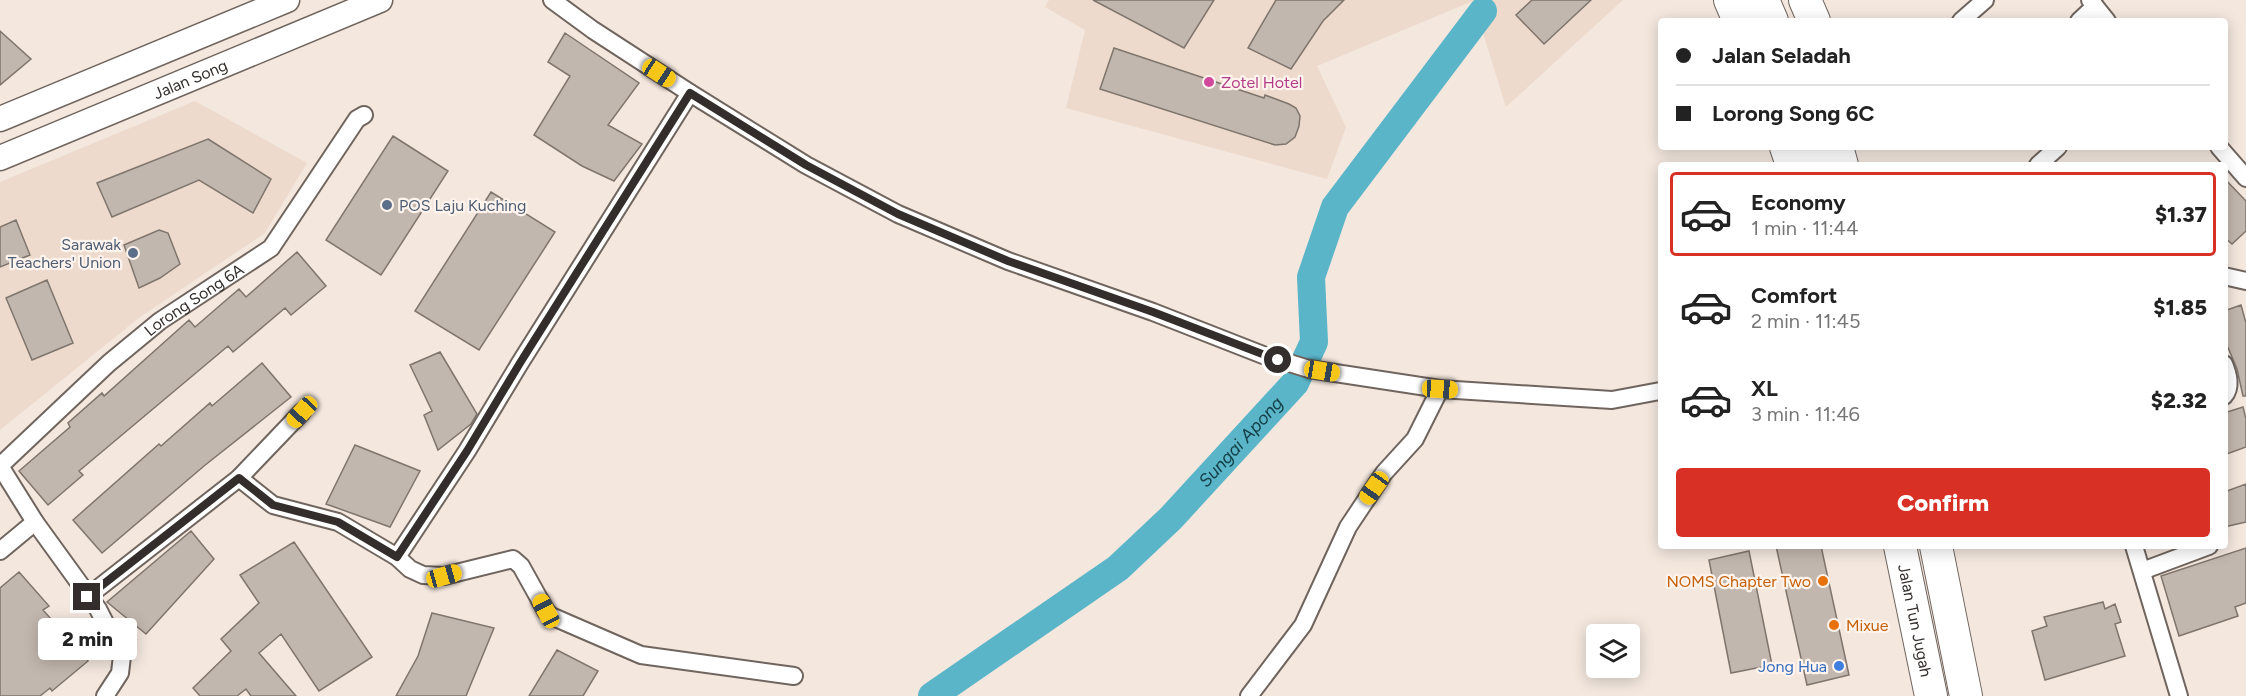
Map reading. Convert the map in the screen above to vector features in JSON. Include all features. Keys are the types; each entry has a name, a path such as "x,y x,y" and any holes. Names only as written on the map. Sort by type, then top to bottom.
{"highway":[{"path":"1730,0 1738,18"},
{"path":"1763,0 1771,18"},
{"path":"1786,0 1793,18"},
{"path":"1805,0 1813,18"},
{"name":"Jalan Tun Jugah","path":"1901,549 1931,696"},
{"path":"1937,549 1966,696"}],"main road":[{"path":"0,119 287,0"},
{"name":"Jalan Song","path":"0,158 380,0"}],"street":[{"path":"552,0 593,30 806,165 898,214 1008,261 1301,367 1440,389 1612,400 1658,392"},
{"path":"1963,18 1984,0"},
{"path":"2081,18 2092,3 2104,18"},
{"path":"397,557 467,451 690,93"},
{"name":"Lorong Song 6A","path":"0,466 109,363 160,321 271,248 357,119 364,115"},
{"path":"2041,162 2055,150"},
{"path":"2232,153 2246,177"},
{"path":"2228,277 2246,281"},
{"path":"1249,696 1303,625 1348,527 1384,473 1415,439 1440,389"},
{"path":"87,597 239,478 302,412"},
{"path":"0,466 35,522 110,630 122,656 120,673 105,696"},
{"path":"239,478 273,505 338,522 423,575 444,576 513,559 521,566 551,616 641,655 794,676"},
{"path":"0,551 35,522"},
{"path":"2135,549 2179,696"},
{"path":"2142,571 2201,549"}],"shaded area":[{"path":"1049,0 1623,0 1506,107 1473,1 1317,66 1346,127 1327,179 1066,108 1085,30 1045,7"},
{"path":"195,101 307,163 265,233 140,317 0,430 0,182"}],"building":[{"path":"1093,0 1214,0 1184,48"},
{"path":"1276,0 1344,0 1323,21 1291,69 1248,48"},
{"path":"1532,0 1591,0 1544,44 1516,15"},
{"path":"0,31 31,59 0,85"},
{"path":"565,33 639,83 608,125 642,144 614,181 582,166 534,135 570,76 548,62"},
{"path":"1114,48 1264,98 1265,95 1289,104 1296,108 1300,116 1295,137 1286,144 1275,145 1100,89"},
{"name":"POS Laju Kuching","path":"393,136 448,171 381,275 326,240"},
{"path":"208,139 271,179 253,213 199,180 112,217 97,183"},
{"path":"2228,182 2246,201 2246,231 2232,244 2228,240"},
{"path":"491,192 555,232 479,350 415,311"},
{"path":"16,220 30,255 0,267 0,227"},
{"path":"159,230 168,233 180,264 160,278 139,288 124,245"},
{"path":"297,252 326,286 291,315 285,308 233,352 228,346 79,471 83,475 48,505 19,471 70,427 68,423 102,393 104,396 189,320 195,327 239,289 246,297"},
{"path":"47,280 73,343 32,360 6,298"},
{"path":"2241,305 2246,323 2246,396 2243,396 2237,369 2228,348 2228,310"},
{"path":"440,352 477,414 471,424 438,450 424,415 432,411 410,365"},
{"path":"262,363 291,397 204,466 102,553 73,520 159,444 161,446 210,403 212,406"},
{"path":"2243,407 2246,419 2246,447 2228,454 2228,412"},
{"path":"355,445 420,471 390,527 326,504"},
{"path":"2246,484 2246,522 2228,526 2228,491"},
{"path":"191,531 214,559 146,634 107,602"},
{"path":"294,542 372,657 319,691 281,634 259,653 296,696 251,696 246,689 237,696 200,696 193,688 231,651 221,639 259,603 240,575"},
{"path":"2246,548 2246,603 2235,607 2238,616 2179,636 2161,576"},
{"path":"1777,549 1822,549 1849,675 1807,685"},
{"path":"1749,551 1772,665 1731,673 1709,560"},
{"path":"19,572 49,606 43,610 88,661 52,691 50,688 40,696 0,696 0,588"},
{"path":"2103,602 2105,609 2115,604 2121,622 2115,624 2125,656 2045,680 2032,631 2047,626 2044,617"},
{"path":"432,613 494,628 466,696 396,696 418,656"},
{"path":"557,650 598,671 583,696 529,696"}],"waterway":[{"name":"Sungai Apong","path":"932,696 1118,568 1171,518 1295,383 1314,342 1311,277 1335,207 1483,11"}],"place":[{"name":"Zotel Hotel","path":"1209,82"},
{"name":"POS Laju Kuching","path":"387,205"},
{"name":"Sarawak Teachers' Union","path":"133,253"},
{"name":"NOMS Chapter Two","path":"1823,581"},
{"name":"Mixue","path":"1834,625"},
{"name":"Jong Hua","path":"1839,666"}],"route":[{"path":"87,597 239,478 273,505 300,510 338,522 397,557 467,451 690,93 806,165 898,214 1008,261 1153,312 1278,360"}]}
